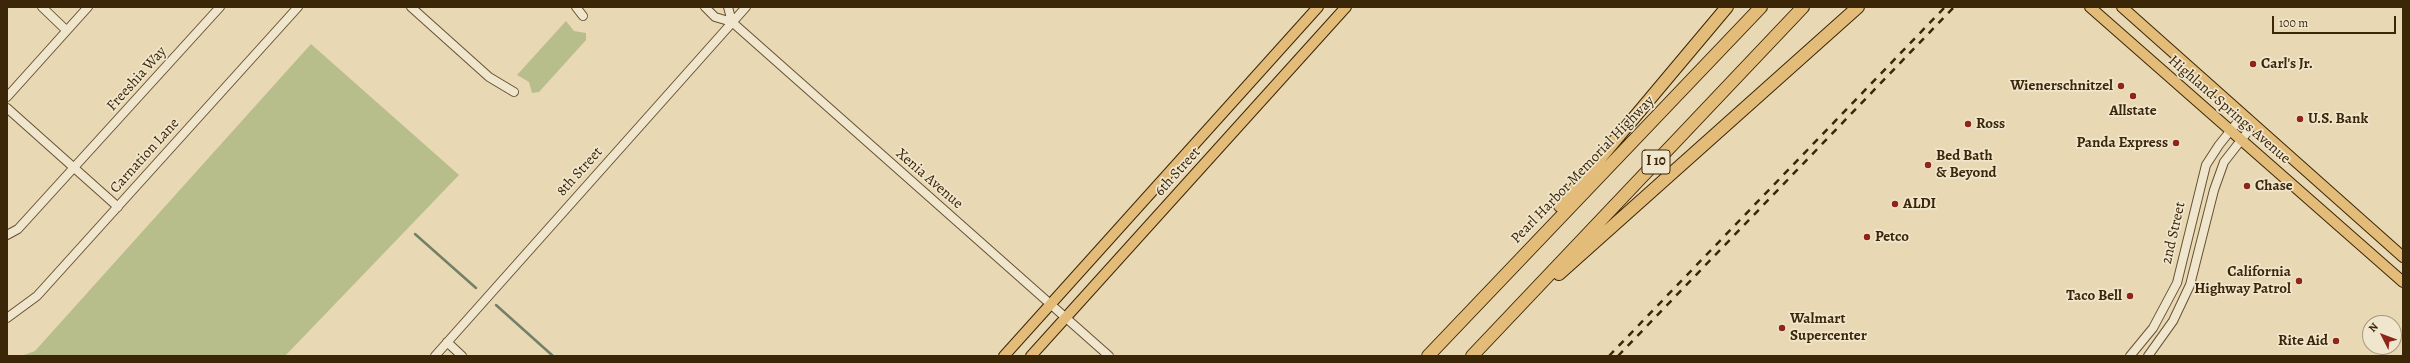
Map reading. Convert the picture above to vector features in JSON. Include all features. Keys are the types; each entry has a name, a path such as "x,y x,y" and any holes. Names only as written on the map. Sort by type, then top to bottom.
{"highway":[{"path":"1480,300 1727,7"},
{"name":"Pearl Harbor Memorial Highway","path":"1428,356 1761,7"},
{"name":"I 10","path":"1472,356 1803,7"},
{"path":"1508,318 1597,242 1740,110 1858,7"}],"main road":[{"name":"6th Street","path":"1004,356 1318,7"},
{"name":"6th Street","path":"1031,356 1067,318 1346,7"},
{"name":"Highland Springs Avenue","path":"2090,7 2403,282"},
{"name":"Highland Springs Avenue","path":"2122,7 2253,125 2401,254"},
{"path":"2392,273 2403,289"}],"street":[{"path":"42,7 66,30"},
{"path":"7,97 88,7"},
{"name":"Freeshia Way","path":"7,235 18,229 220,7"},
{"name":"Carnation Lane","path":"7,318 38,296 298,7"},
{"path":"411,7 489,77 514,92"},
{"path":"576,7 583,16"},
{"name":"Xenia Avenue","path":"705,7 715,17 732,22 850,129 1109,356"},
{"path":"728,7 732,22"},
{"name":"8th Street","path":"435,356 746,7"},
{"path":"7,108 118,207"},
{"name":"2nd Street","path":"2130,356 2153,328 2177,282 2206,166 2243,115"},
{"name":"2nd Street","path":"2148,356 2174,321 2190,285 2217,180 2224,162 2253,125"},
{"path":"447,342 462,356"}],"green space":[{"path":"566,21 574,31 586,33 586,40 539,92 532,93 529,82 517,75"},
{"path":"311,44 459,175 285,356 21,356 35,351"}],"waterway":[{"path":"415,234 476,288"},
{"path":"496,305 553,356"}],"railway":[{"path":"1609,356 1945,7"},
{"path":"1618,356 1954,7"}],"place":[{"name":"Carl's Jr.","path":"2253,64"},
{"name":"Wienerschnitzel","path":"2121,86"},
{"name":"Allstate","path":"2133,96"},
{"name":"U.S. Bank","path":"2300,119"},
{"name":"Ross","path":"1968,124"},
{"name":"Panda Express","path":"2176,143"},
{"name":"Bed Bath & Beyond","path":"1928,165"},
{"name":"Chase","path":"2247,186"},
{"name":"ALDI","path":"1895,204"},
{"name":"Petco","path":"1867,237"},
{"name":"California Highway Patrol","path":"2299,281"},
{"name":"Taco Bell","path":"2130,296"},
{"name":"Walmart Supercenter","path":"1782,328"},
{"name":"Rite Aid","path":"2336,341"}]}
